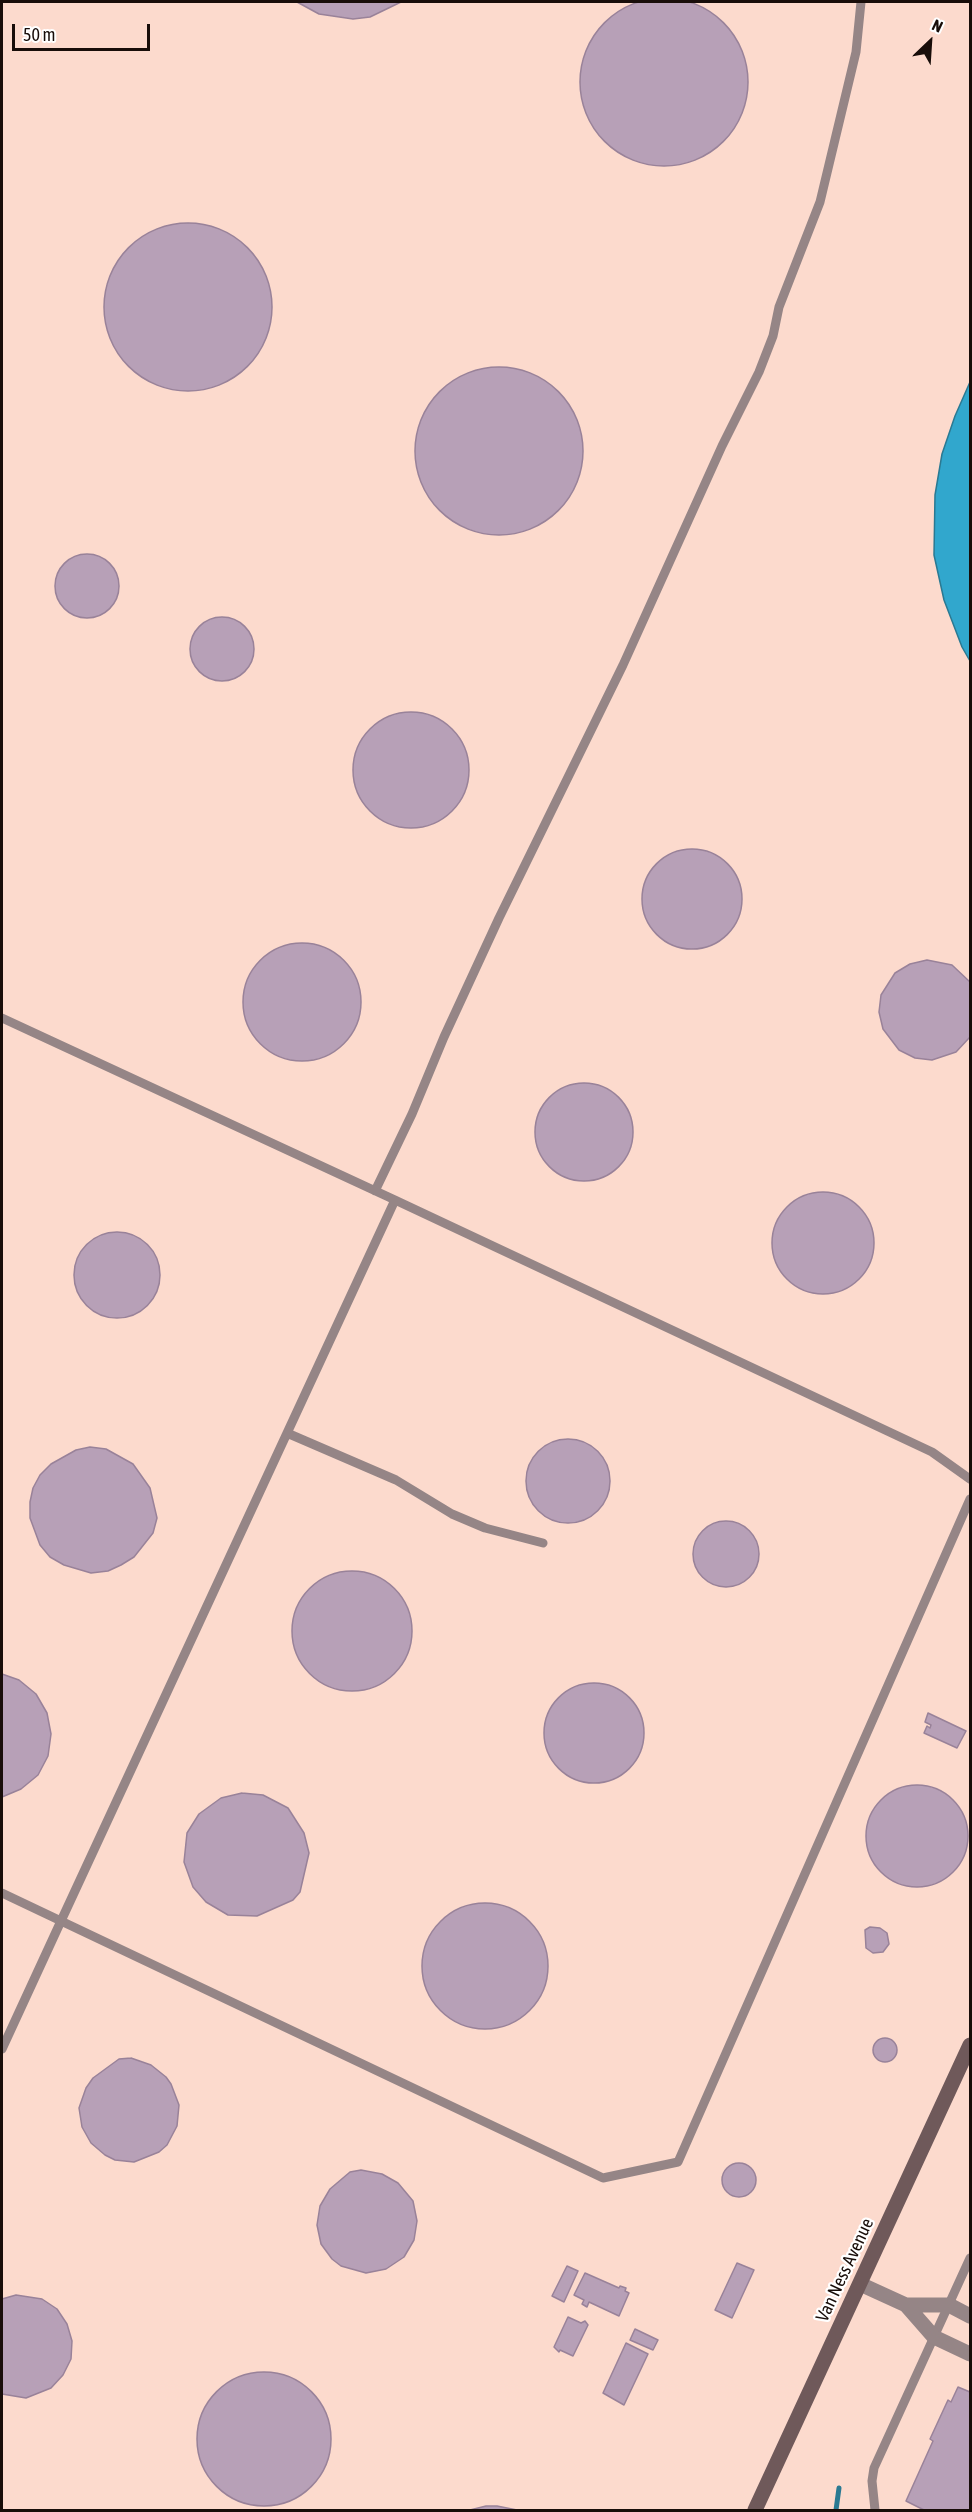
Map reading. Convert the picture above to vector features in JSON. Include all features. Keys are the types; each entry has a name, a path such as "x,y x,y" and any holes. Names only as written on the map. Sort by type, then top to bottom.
{"main road":[{"name":"Van Ness Avenue","path":"755,2511 970,2045"}],"street":[{"path":"860,2284 906,2305 949,2306 970,2316"},
{"path":"906,2305 934,2337 970,2354"}],"lane":[{"path":"375,1191 412,1114 444,1037 499,918 623,666 722,446 759,372 773,336 779,307 819,202 855,52 861,2"},
{"path":"2,1018 932,1452 970,1479"},
{"path":"2,2049 395,1200"},
{"path":"287,1433 396,1480 452,1514 486,1528 543,1544"},
{"path":"2,1893 603,2178 678,2162 970,1499"},
{"path":"875,2511 873,2468 970,2258"}],"water":[{"path":"970,382 970,661 962,647 944,600 934,555 935,495 942,454"}],"building":[{"path":"664,-2 696,4 711,12 723,23 734,35 742,50 748,82 742,114 734,129 723,141 711,152 696,160 664,166 632,160 617,152 605,141 594,129 586,114 580,82 586,50 594,35 605,23 617,12 632,4"},
{"path":"297,2 401,2 370,17 353,19 319,14"},
{"path":"188,223 220,230 235,237 247,248 258,260 265,275 272,307 265,339 258,354 247,366 235,377 220,384 188,391 156,384 141,377 129,366 118,354 111,339 104,307 111,275 118,260 129,248 141,237 156,230"},
{"path":"499,367 531,374 558,392 576,419 583,451 576,483 558,510 531,528 499,535 467,528 440,510 422,483 415,451 422,419 440,392 467,374"},
{"path":"87,554 105,560 113,568 119,586 113,604 105,612 87,618 69,612 61,604 55,586 61,568 69,560"},
{"path":"216,617 228,617 245,626 252,637 254,649 252,661 245,672 228,681 216,681 204,676 195,667 190,655 190,643 195,631 204,622"},
{"path":"411,712 433,716 452,729 465,748 469,770 465,792 452,811 433,824 411,828 389,824 370,811 357,792 353,770 357,748 370,729 389,716"},
{"path":"692,849 711,853 727,864 738,880 742,899 738,918 727,934 711,945 692,949 673,945 657,934 646,918 642,899 646,880 657,864 673,853"},
{"path":"302,943 325,948 344,960 356,979 361,1002 356,1025 344,1044 325,1056 302,1061 279,1056 260,1044 248,1025 243,1002 248,979 260,960 279,948"},
{"path":"927,960 952,965 970,982 970,1037 956,1052 932,1060 915,1058 899,1050 883,1029 879,1012 881,995 895,973 910,964"},
{"path":"584,1083 603,1086 619,1097 630,1113 633,1132 630,1151 619,1167 603,1178 584,1181 565,1178 549,1167 538,1151 535,1132 538,1113 549,1097 565,1086"},
{"path":"823,1192 843,1196 859,1207 870,1223 874,1243 870,1263 859,1279 843,1290 823,1294 803,1290 787,1279 776,1263 772,1243 776,1223 787,1207 803,1196"},
{"path":"117,1232 133,1236 147,1245 156,1259 160,1275 156,1291 147,1305 133,1314 117,1318 101,1314 87,1305 78,1291 74,1275 78,1259 87,1245 101,1236"},
{"path":"568,1439 584,1442 598,1451 607,1465 610,1481 607,1497 598,1511 584,1520 568,1523 552,1520 538,1511 529,1497 526,1481 529,1465 538,1451 552,1442"},
{"path":"90,1447 106,1449 133,1464 150,1488 157,1518 153,1533 134,1557 108,1571 91,1573 64,1565 50,1557 40,1545 30,1518 33,1488 40,1475 51,1464 76,1450"},
{"path":"719,1521 733,1521 745,1526 754,1535 759,1554 757,1567 750,1578 733,1587 719,1587 707,1582 698,1573 693,1561 693,1547 698,1535 707,1526"},
{"path":"352,1571 375,1576 394,1589 407,1608 412,1631 407,1654 394,1673 375,1686 352,1691 329,1686 310,1673 297,1654 292,1631 297,1608 310,1589 329,1576"},
{"path":"2,1674 19,1680 36,1694 47,1713 51,1734 48,1756 38,1775 21,1789 2,1797"},
{"path":"594,1683 613,1686 630,1697 641,1714 644,1733 641,1752 630,1769 613,1780 594,1783 575,1780 558,1769 547,1752 544,1733 547,1714 558,1697 575,1686"},
{"path":"928,1713 966,1731 957,1748 924,1733 927,1726 930,1728 931,1725 925,1722"},
{"path":"917,1785 936,1789 953,1800 964,1817 968,1836 964,1855 953,1872 936,1883 917,1887 898,1883 881,1872 870,1855 866,1836 870,1817 881,1800 898,1789"},
{"path":"242,1793 263,1795 288,1808 304,1833 309,1853 300,1892 293,1900 257,1916 228,1915 206,1902 193,1887 184,1862 187,1833 199,1814 221,1798"},
{"path":"485,1903 509,1907 530,1921 544,1942 548,1966 544,1990 530,2011 509,2025 485,2029 461,2025 440,2011 426,1990 422,1966 426,1942 440,1921 461,1907"},
{"path":"870,1927 880,1928 887,1933 889,1944 883,1952 873,1953 866,1948 865,1930"},
{"path":"885,2038 894,2041 897,2050 894,2059 885,2062 876,2059 873,2050 876,2041"},
{"path":"131,2058 151,2065 166,2077 179,2105 177,2126 167,2145 159,2152 134,2162 115,2160 91,2143 82,2127 79,2108 86,2088 93,2078 119,2059"},
{"path":"739,2163 751,2168 756,2180 751,2192 739,2197 727,2192 722,2180 727,2168"},
{"path":"361,2170 382,2174 398,2183 413,2201 417,2221 414,2240 404,2257 386,2269 366,2273 341,2266 332,2259 321,2244 317,2225 320,2206 330,2189 350,2172"},
{"path":"737,2263 754,2270 732,2318 715,2310"},
{"path":"567,2266 578,2271 564,2302 552,2296"},
{"path":"585,2273 619,2288 620,2286 626,2288 625,2291 629,2293 619,2316 589,2302 587,2307 582,2304 584,2300 574,2295"},
{"path":"16,2295 42,2299 57,2309 67,2324 72,2341 71,2359 63,2375 51,2388 26,2398 2,2394 2,2299"},
{"path":"568,2317 581,2323 585,2321 588,2325 573,2356 560,2350 559,2352 554,2347"},
{"path":"635,2329 658,2340 653,2350 630,2340"},
{"path":"626,2343 648,2354 624,2405 603,2393"},
{"path":"264,2372 289,2378 311,2392 325,2414 331,2439 325,2464 311,2486 289,2500 264,2506 239,2500 217,2486 203,2464 197,2439 203,2414 217,2392 239,2378"},
{"path":"958,2387 970,2392 970,2510 924,2510 906,2501 933,2441 930,2439 948,2400 951,2402"},
{"path":"497,2506 517,2510 470,2510"}],"waterway":[{"path":"836,2510 839,2488"}]}
